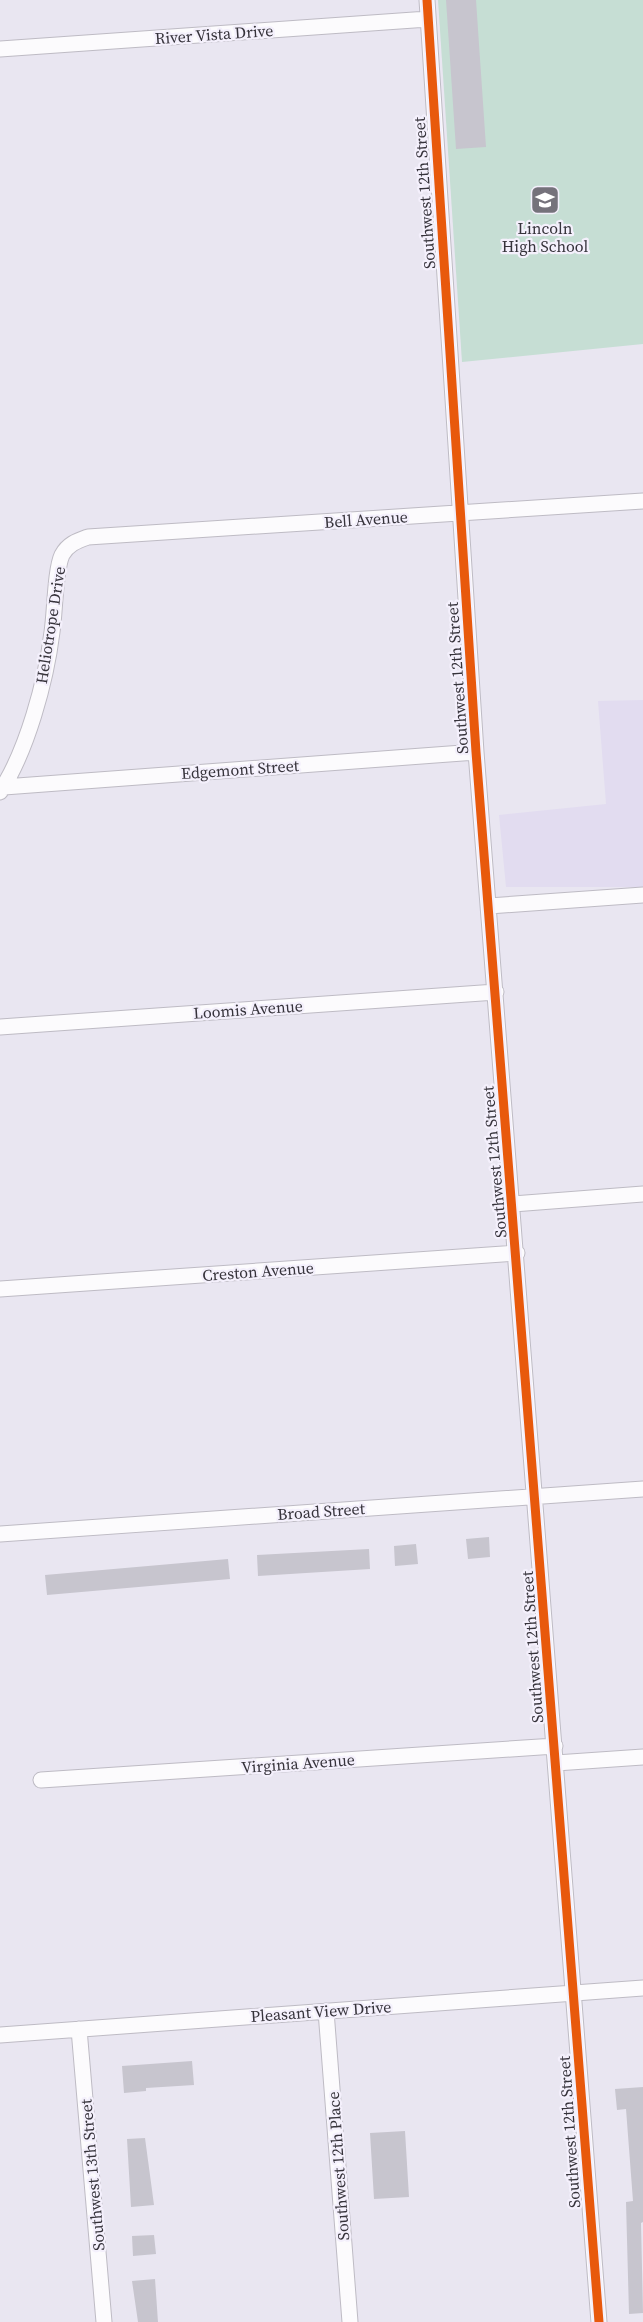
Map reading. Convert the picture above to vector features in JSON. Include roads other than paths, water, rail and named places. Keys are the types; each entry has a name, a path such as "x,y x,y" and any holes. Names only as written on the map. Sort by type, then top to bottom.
{"street":[{"name":"Southwest 12th Street","path":"427,0 476,752 599,2322"},
{"name":"River Vista Drive","path":"0,49 428,19"},
{"name":"Bell Avenue","path":"88,537 643,501"},
{"name":"Heliotrope Drive","path":"2,790 19,754 39,695 52,634 61,557 73,542 88,537"},
{"name":"Edgemont Street","path":"2,790 476,752"},
{"path":"489,906 643,895"},
{"name":"Loomis Avenue","path":"0,1027 496,992"},
{"path":"513,1204 643,1194"},
{"name":"Creston Avenue","path":"0,1289 517,1253"},
{"name":"Broad Street","path":"0,1534 643,1489"},
{"name":"Virginia Avenue","path":"41,1780 555,1746"},
{"path":"556,1763 643,1757"},
{"name":"Pleasant View Drive","path":"0,2035 643,1988"},
{"name":"Southwest 12th Place","path":"326,2011 350,2322"},
{"name":"Southwest 13th Street","path":"79,2029 104,2322"}],"place":[{"name":"Lincoln High School","path":"545,200"}]}
